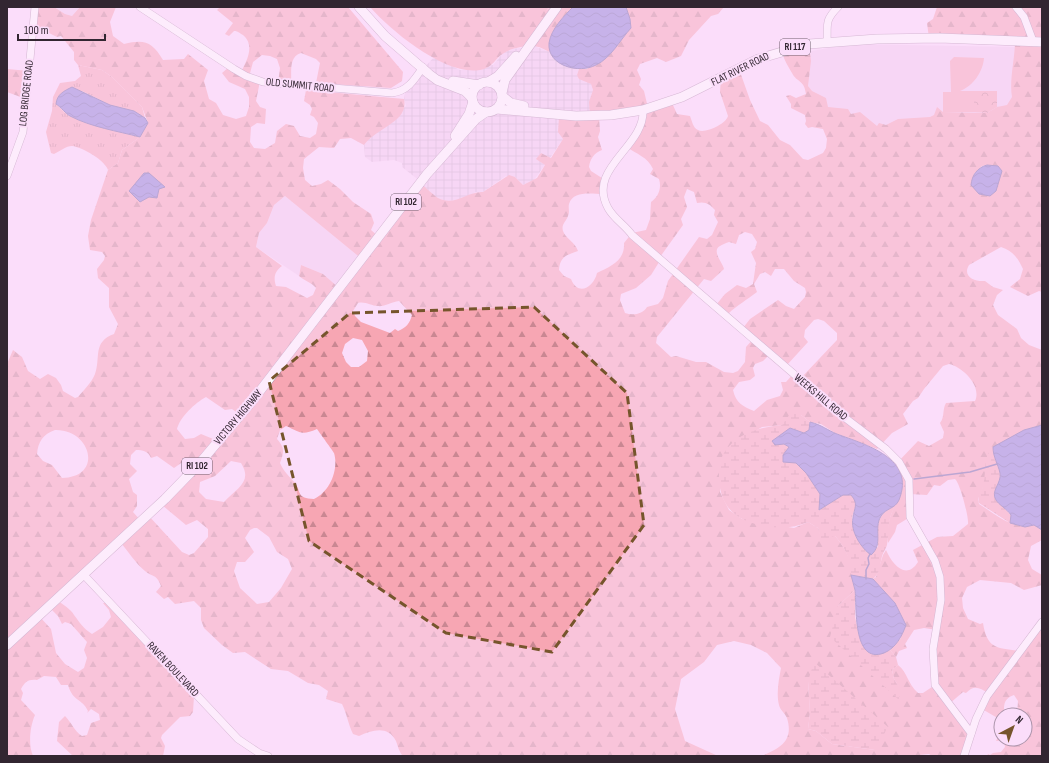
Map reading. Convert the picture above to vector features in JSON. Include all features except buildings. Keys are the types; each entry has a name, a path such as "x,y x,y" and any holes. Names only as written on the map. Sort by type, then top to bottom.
{"main road":[{"path":"359,7 385,36 406,56 437,80 465,91 473,100 476,107 486,112 497,109 501,103 506,80 537,33 557,7"},
{"path":"473,100 473,93 483,83 498,76 537,33"},
{"name":"FLAT RIVER ROAD","path":"497,109 562,115 611,115 643,110 682,97 742,66 774,52 809,44 932,38 1037,41"},
{"path":"423,68 448,79 496,85 502,94"},
{"name":"FLAT RIVER ROAD","path":"502,94 511,103 562,115"},
{"name":"VICTORY HIGHWAY","path":"439,161 469,114 473,100"},
{"name":"VICTORY HIGHWAY","path":"7,645 169,495 203,459 256,396 439,161 476,119 486,112"}],"street":[{"name":"LOG BRIDGE ROAD","path":"7,176 20,144 24,125 35,7"},
{"name":"OLD SUMMIT ROAD","path":"140,7 234,69 246,76 263,82 392,93 399,92 408,87 423,68"},
{"path":"826,42 827,25 833,12 838,7"},
{"path":"1016,7 1024,17 1037,41"},
{"name":"WEEKS HILL ROAD","path":"643,110 640,127 615,160 606,176 603,197 609,210 632,235 844,417 886,449 899,462 909,480 910,517 935,561 940,577 941,600 933,649 934,685 971,733"},
{"name":"RAVEN BOULEVARD","path":"83,574 238,739 259,753 268,756"},
{"path":"964,756 976,719 994,685 1042,622"}],"highlighted area":[{"path":"534,307 627,393 644,525 552,652 446,633 309,541 269,381 350,313"}],"shaded area":[{"path":"54,7 80,7 72,16 65,14"},
{"path":"851,44 1023,47 1020,108 868,141 811,98 800,53"},
{"path":"534,46 550,52 557,61 569,67 579,69 577,75 591,84 593,90 590,116 563,136 563,139 550,158 541,153 537,159 545,165 534,180 523,185 515,177 506,176 483,192 476,192 461,200 447,201 437,198 421,184 421,182 402,167 402,163 394,160 372,162 365,157 364,145 370,136 406,106 404,99 406,88 434,57 460,70 493,65 503,53 512,49"},
{"path":"285,196 363,260 339,289 323,274 301,265 299,276 256,247 259,233 267,223 274,205"}],"green space":[{"path":"35,7 54,7 65,14 72,16 80,7 116,7 110,22 113,36 124,44 137,42 147,43 155,49 163,60 184,59 188,54 208,70 204,81 209,99 216,103 223,115 236,119 246,116 249,107 249,97 245,89 229,82 222,73 229,67 240,74 249,54 249,44 247,39 238,32 234,31 229,36 225,34 233,23 217,10 220,7 348,7 403,72 402,81 391,88 316,83 320,63 316,59 301,53 294,58 292,62 291,84 278,83 280,68 277,59 262,55 253,62 249,77 260,81 256,101 260,107 266,109 265,124 257,123 251,127 250,142 254,148 265,149 275,143 277,131 286,124 294,126 300,136 310,138 316,134 318,123 314,117 310,115 312,109 310,105 304,101 306,90 404,99 402,113 397,119 376,133 364,145 351,138 340,139 334,148 319,147 304,159 303,168 305,180 312,186 321,184 328,180 340,189 353,202 371,214 374,223 371,230 379,237 421,184 438,198 450,201 477,192 483,192 509,175 515,177 523,185 537,178 545,165 536,159 541,153 551,158 563,139 558,132 559,118 590,116 589,102 593,90 591,84 579,79 577,75 579,69 587,69 631,28 626,7 724,7 718,14 711,16 689,40 681,56 666,62 657,58 640,64 637,70 641,79 639,85 644,91 648,108 672,103 677,114 690,116 696,129 705,131 715,128 728,116 720,92 721,78 739,69 750,100 760,121 768,125 780,140 790,145 803,159 808,160 823,153 826,148 827,139 823,129 812,127 808,128 805,124 805,115 791,108 791,104 786,96 790,95 796,98 806,94 804,86 794,76 786,63 782,52 809,44 811,61 808,86 812,91 826,98 828,107 848,109 851,114 860,112 877,126 879,123 886,125 898,119 930,117 934,115 937,107 943,112 987,113 997,107 1007,105 1012,97 1011,84 1015,41 929,38 927,23 933,19 937,7 1042,7 1042,292 1039,291 1028,296 1010,287 1020,279 1023,269 1015,255 1001,247 969,265 967,273 968,276 974,280 985,281 993,287 1003,290 997,295 993,305 998,315 1017,329 1021,338 1029,345 1042,350 1042,425 1024,430 984,485 978,499 979,504 1005,520 1019,525 1034,525 1042,530 1042,540 1031,546 1028,560 1032,569 1042,575 1042,585 1024,590 1011,583 980,580 967,587 962,598 963,608 968,619 980,624 983,623 987,638 994,646 999,648 1020,651 1042,623 1042,756 987,756 988,754 990,755 1001,752 1005,747 1033,747 1033,707 1018,707 1018,701 1014,695 1006,700 1004,707 993,707 993,715 982,709 988,693 980,688 972,688 966,693 963,692 949,704 970,730 965,756 932,756 929,754 910,756 762,756 780,747 784,743 789,733 787,718 780,707 778,700 778,686 781,668 767,653 751,645 734,641 717,645 704,662 681,679 675,709 685,741 718,756 403,756 393,736 389,733 379,730 359,736 353,734 342,704 326,699 328,691 319,685 308,683 288,671 271,669 245,652 233,653 222,645 204,628 201,620 201,608 194,601 175,604 168,597 164,599 156,592 161,586 158,579 142,568 120,542 57,600 71,611 86,630 92,634 103,627 111,617 109,610 103,603 108,603 194,696 193,712 190,716 180,717 162,735 161,738 165,746 163,756 73,756 57,741 59,722 65,716 79,734 82,736 87,735 91,723 100,720 99,714 91,709 87,713 88,711 86,707 72,694 68,685 61,685 56,677 44,676 37,680 27,682 21,689 23,693 21,700 35,715 30,736 30,746 33,756 7,756 7,364 13,350 22,357 28,371 40,379 48,374 56,378 63,391 75,398 78,397 94,377 97,368 98,351 100,346 107,337 114,334 118,324 109,307 109,288 98,278 97,269 104,260 105,256 102,252 90,250 88,236 91,220 108,170 118,163 122,150 140,137 148,123 142,107 112,77 102,70 78,65 74,60 74,52 61,36 57,37 49,33 33,32","holes":["643,114 627,147 648,161 653,169 650,174 659,179 660,189 656,198 651,202 650,219 646,230 632,233 624,243 624,249 620,259 597,273 593,282 586,288 582,289 578,288 571,279 564,276 559,270 562,259 578,251 575,245 564,234 563,225 569,214 569,204 574,197 588,193 603,194 605,180 591,171 589,167 590,161 593,157 602,150 598,137 600,131 599,117","987,165 990,196 979,194 974,174 982,166","687,189 694,192 697,203 705,203 715,210 714,215 718,222 712,235 707,239 699,237 668,281 663,298 658,304 647,307 638,314 625,313 620,300 621,294 636,288 651,275 661,259 660,257 683,225 681,219 687,207 684,197","285,196 363,260 339,288 323,274 301,265 299,276 316,288 313,295 307,298 286,287 276,286 275,274 282,266 256,247 259,233 267,223 274,205","745,232 752,234 757,242 755,249 751,252 756,263 753,284 746,288 737,285 725,294 716,305 728,314 757,292 754,284 760,274 765,272 771,276 775,269 784,269 794,281 805,288 805,297 794,309 786,306 778,300 750,319 743,328 754,338 746,347 745,362 738,371 733,373 724,372 706,362 696,362 676,356 671,357 656,343 657,337 704,279 711,281 724,269 717,254 718,248 729,242 736,244 739,235","399,301 412,315 409,323 405,327 398,331 395,329 390,333 361,322 355,316 353,311 358,303 380,306","818,319 824,321 837,333 837,340 801,378 794,373 786,382 781,382 783,390 780,396 767,400 754,411 740,404 733,390 739,382 750,380 755,376 753,368 755,364 763,361 771,353 787,365 808,342 804,337 805,330 814,320","353,338 362,340 368,351 367,361 359,367 351,367 346,362 342,353 345,344","949,364 965,373 974,383 976,389 975,401 946,403 940,423 944,432 943,438 929,446 918,441 896,464 901,477 902,486 890,519 888,543 895,532 897,525 910,517 910,494 927,495 934,485 940,486 948,480 955,479 957,482 966,508 968,524 953,536 937,537 913,550 918,562 909,570 904,570 896,565 886,550 876,577 873,579 901,638 890,650 896,657 899,651 907,648 905,644 914,630 924,628 937,630 935,685 923,693 918,693 914,689 904,671 898,665 892,670 894,679 899,687 838,606 855,590 850,560 835,536 820,534 818,528 808,522 794,528 742,519 729,510 720,492 720,464 730,446 762,427 782,425 801,415 810,422 821,424 835,433 877,449 892,433 908,424 903,414 913,401 918,398 943,366","206,397 225,410 232,409 240,415 218,441 201,434 194,438 185,439 177,429 181,420 197,403","286,426 304,433 317,429 334,453 335,459 332,479 329,486 320,496 314,499 304,497 300,494 295,483 280,463 283,450 277,439 280,430","55,430 67,432 77,437 84,444 88,453 88,462 84,470 75,476 62,478 52,465 43,461 37,454 40,442 47,434","136,450 141,450 145,451 151,458 157,456 174,468 187,459 195,468 162,505 186,525 197,520 208,529 208,537 194,553 189,555 182,552 148,515 141,521 133,512 137,506 137,495 133,492 129,479 137,471 130,464 131,455","231,461 241,463 244,470 245,475 242,484 224,502 206,499 199,492 200,482 215,476","257,528 269,537 277,552 288,559 292,569 281,588 269,602 257,604 240,588 234,571 237,562 245,562 254,552 245,538 250,530","49,607 58,616 62,624 65,622 71,624 87,642 84,650 87,658 84,668 78,672 65,664 56,653 51,629 39,616","808,681 875,750 832,744 816,731 808,729 810,713"]},
{"path":"370,7 549,7 546,11 550,7 573,7 556,27 551,39 550,52 540,47 526,46 504,53 485,69 466,70 452,66 420,50 392,28"},
{"path":"954,57 984,58 982,68 976,78 969,86 960,91 974,91 974,112 943,112 943,92 951,92 950,61"},
{"path":"78,65 102,70 112,77 142,107 145,118 134,111 110,105 82,91 56,104 66,114 78,120 95,126 140,137 122,150 118,163 108,170 103,162 98,158 87,151 76,147 70,146 54,154 51,153 46,132 52,111 53,97 60,83 75,81 81,76"},
{"path":"7,69 29,71 26,99 7,92"},
{"path":"974,91 997,91 997,107 987,113 974,112"},
{"path":"795,413 801,415 810,422 809,430 804,433 790,428 784,444 789,447 796,463 806,473 820,494 819,510 843,495 851,495 856,502 852,519 855,534 866,552 878,547 878,527 881,517 889,509 896,505 890,520 887,545 882,555 878,571 873,579 851,575 847,554 835,536 821,540 818,528 808,522 798,526 782,528 756,524 739,517 727,506 723,499 719,480 720,466 722,456 729,446 735,440 750,432 766,427 782,425 790,414"},
{"path":"993,447 993,456 1001,474 995,499 1011,515 1010,523 979,503 979,496 984,481 987,456"},
{"path":"855,590 855,617 858,630 879,654 890,650 896,657 898,665 892,670 894,679 899,687 899,700 830,637 838,606"},
{"path":"814,662 888,727 875,750 832,744 816,731 808,729 810,713 808,681"}],"water":[{"path":"573,7 626,7 630,19 631,28 615,48 601,62 589,68 581,69 565,66 553,57 550,51 549,43 552,33 558,23"},
{"path":"72,87 110,105 134,111 145,118 148,123 140,137 95,126 68,115 56,104 59,95"},
{"path":"987,165 998,166 1002,171 996,191 990,196 979,194 971,185 976,172 980,168"},
{"path":"144,173 149,173 165,187 159,189 157,198 149,197 140,202 129,191"},
{"path":"810,422 861,443 885,455 901,474 902,486 899,500 881,516 878,526 877,546 871,555 860,544 853,528 855,501 851,495 843,495 819,510 820,494 806,473 796,463 783,462 783,455 789,447 784,444 775,445 772,441 790,428 804,433 809,430"},
{"path":"1042,425 1042,530 1034,525 1025,527 1010,523 1011,515 996,500 994,493 1000,473 993,447 1024,430"},
{"path":"851,575 873,579 895,603 906,625 895,645 884,653 874,654 866,650 861,642 858,632 855,590"}],"waterway":[{"path":"914,479 970,472 997,464"},
{"path":"866,579 866,570 869,564 868,558 870,554"}]}
